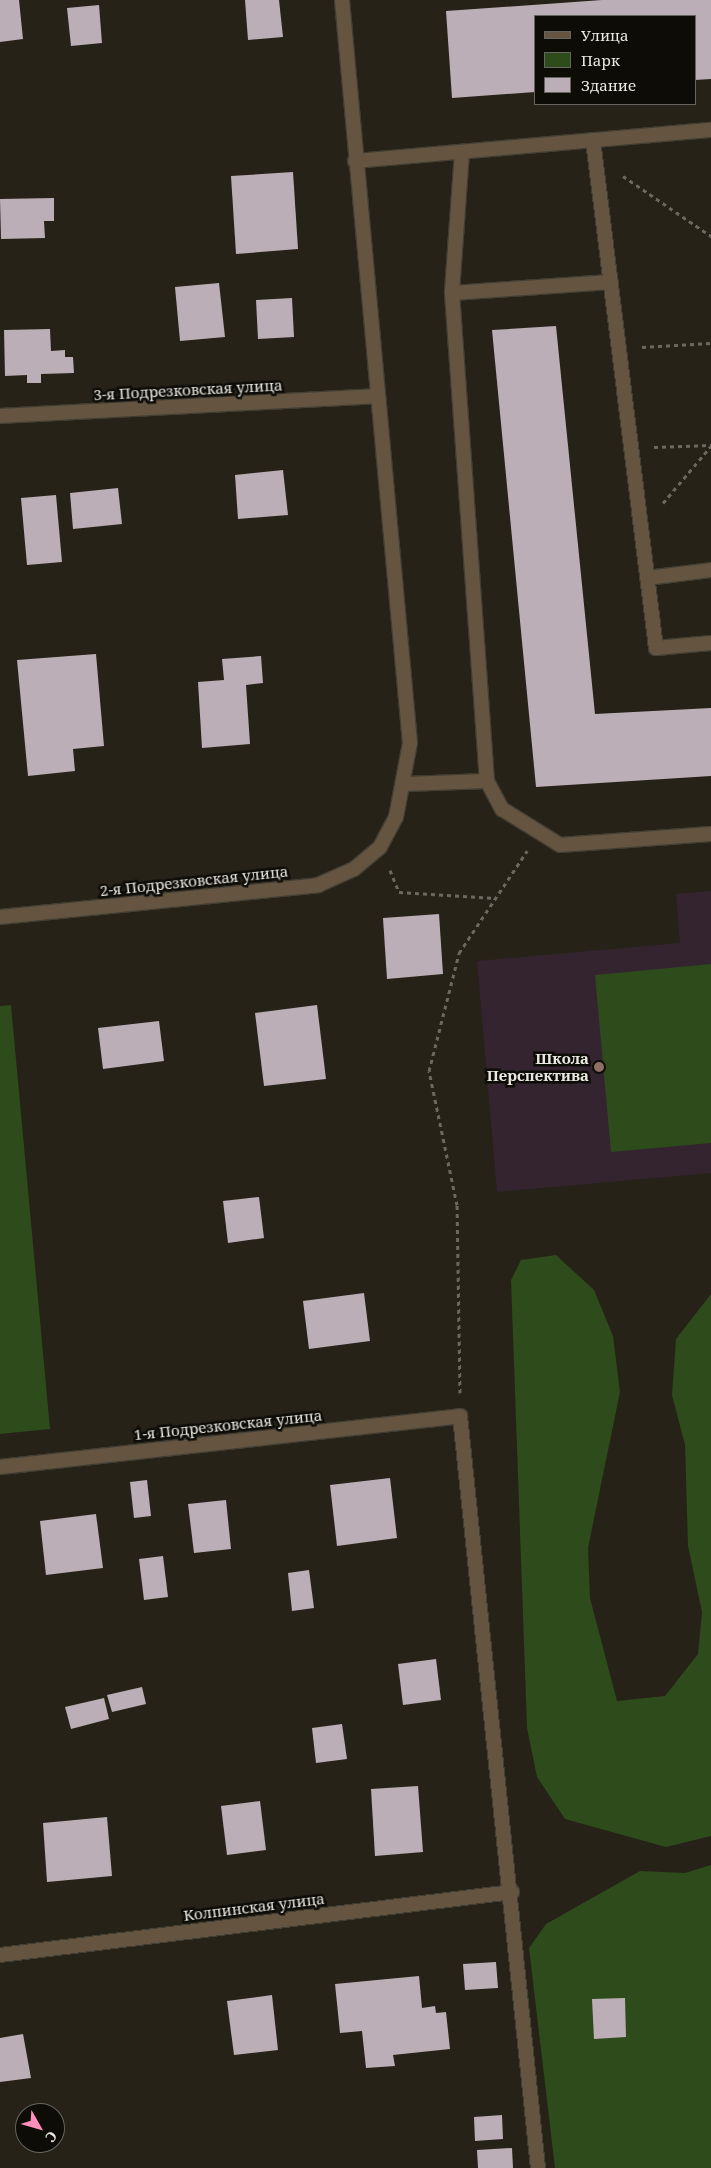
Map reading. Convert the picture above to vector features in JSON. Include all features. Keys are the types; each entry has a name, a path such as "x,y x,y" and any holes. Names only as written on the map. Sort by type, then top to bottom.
{"street":[{"path":"342,0 355,162 410,743 405,784 396,817 380,847"},
{"path":"355,162 711,130"},
{"path":"593,140 656,648 711,643"},
{"path":"462,152 452,293 487,780 502,809 538,834 560,845 711,834"},
{"path":"452,293 611,282"},
{"name":"3-я Подрезковская улица","path":"0,416 377,396"},
{"path":"647,578 711,570"},
{"path":"405,784 487,780"},
{"name":"2-я Подрезковская улица","path":"0,918 318,885 354,868 380,847"},
{"path":"460,1416 512,1892 538,2168"},
{"name":"1-я Подрезковская улица","path":"0,1466 460,1416"},
{"name":"Колпинская улица","path":"0,1955 512,1892"}],"path":[{"path":"595,157 711,236"},
{"path":"619,348 711,343"},
{"path":"632,448 711,445"},
{"path":"642,530 711,445"},
{"path":"460,1416 457,1205 429,1071 459,953 538,834"},
{"path":"380,847 399,892 495,898"}],"shaded area":[{"name":"Школа Перспектива","path":"711,891 711,1173 497,1192 477,961 680,943 676,894"}],"green space":[{"path":"711,964 711,1143 611,1152 595,975"},
{"path":"11,1005 50,1429 0,1434 0,1006"},
{"path":"556,1255 594,1290 613,1336 620,1392 588,1548 590,1598 617,1701 665,1696 698,1654 702,1612 688,1546 685,1445 672,1395 676,1339 711,1294 711,1836 666,1847 565,1819 537,1777 527,1728 511,1280 521,1260"},
{"path":"711,1865 711,2168 555,2168 529,1948 546,1924 640,1871 685,1873"}],"building":[{"path":"0,0 19,0 23,39 0,42"},
{"path":"245,0 279,0 283,37 248,40"},
{"path":"602,0 711,0 711,79 696,80 696,15 534,15 534,92 452,98 446,11"},
{"path":"99,5 102,43 71,46 67,8"},
{"path":"293,172 298,249 236,254 231,176"},
{"path":"54,198 54,221 44,221 45,238 1,239 0,199"},
{"path":"219,283 225,337 180,341 175,287"},
{"path":"292,298 294,337 258,339 256,300"},
{"path":"556,326 595,714 711,708 711,776 536,787 492,330"},
{"path":"50,329 51,351 65,350 65,357 73,357 74,373 41,374 41,383 27,383 27,375 5,376 4,330"},
{"path":"283,470 288,515 238,519 235,475"},
{"path":"118,488 122,524 73,529 70,493"},
{"path":"56,495 62,562 27,565 21,498"},
{"path":"96,654 104,746 73,749 75,771 28,776 17,660"},
{"path":"261,656 263,683 246,685 250,744 202,748 198,682 224,680 222,659"},
{"path":"439,914 443,974 387,979 383,918"},
{"path":"317,1005 326,1079 264,1086 255,1013"},
{"path":"159,1021 164,1061 103,1069 98,1028"},
{"path":"259,1197 264,1238 228,1243 223,1201"},
{"path":"364,1293 370,1341 309,1349 303,1301"},
{"path":"390,1478 397,1538 337,1546 330,1485"},
{"path":"147,1480 151,1516 134,1518 130,1482"},
{"path":"226,1500 231,1549 194,1553 188,1504"},
{"path":"96,1514 103,1568 46,1575 40,1521"},
{"path":"163,1556 168,1597 144,1600 139,1559"},
{"path":"309,1570 314,1608 292,1611 288,1573"},
{"path":"436,1659 441,1700 403,1705 398,1664"},
{"path":"142,1687 146,1704 112,1712 107,1695"},
{"path":"104,1698 109,1719 71,1729 65,1707"},
{"path":"342,1724 347,1759 316,1763 312,1728"},
{"path":"418,1786 423,1852 375,1856 371,1789"},
{"path":"260,1801 266,1850 227,1855 221,1806"},
{"path":"107,1817 112,1876 47,1882 43,1823"},
{"path":"496,1962 498,1988 465,1990 463,1964"},
{"path":"419,1976 422,2008 435,2006 436,2013 446,2012 450,2049 393,2055 395,2066 366,2068 362,2031 340,2033 335,1984"},
{"path":"272,1995 278,2050 234,2055 227,2001"},
{"path":"625,1998 626,2037 594,2039 592,1999"},
{"path":"23,2034 31,2078 0,2082 0,2038"},
{"path":"502,2115 503,2139 475,2141 474,2117"},
{"path":"512,2148 513,2168 478,2168 477,2150"}],"place":[{"name":"Школа Перспектива","path":"599,1067"}]}
